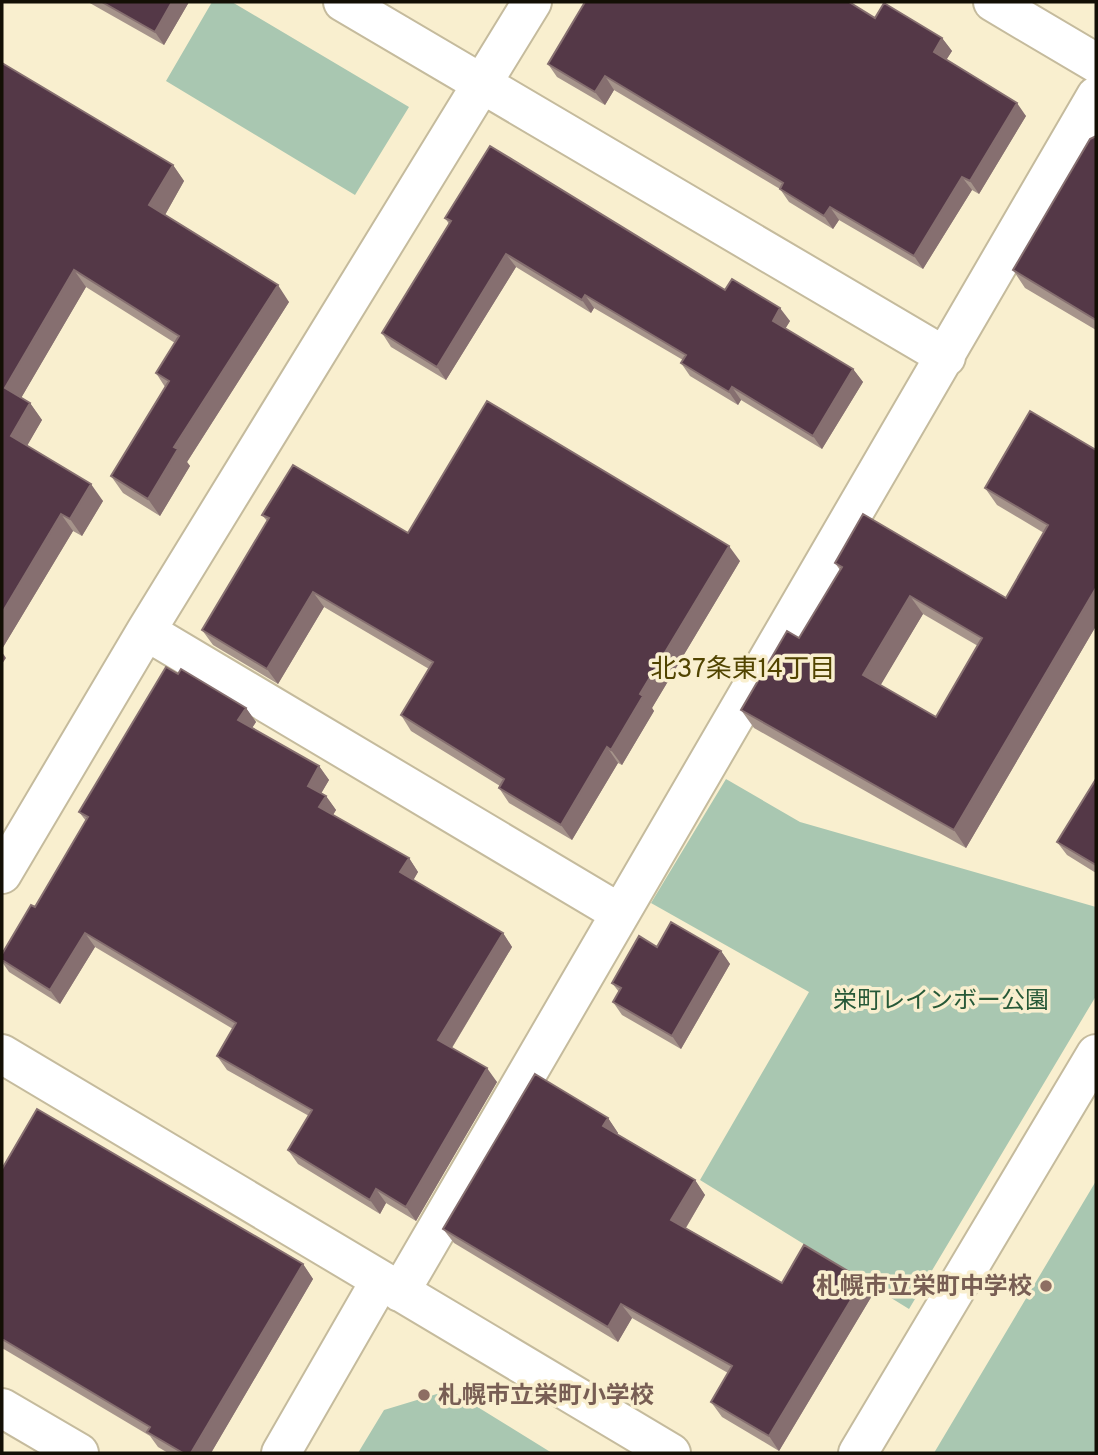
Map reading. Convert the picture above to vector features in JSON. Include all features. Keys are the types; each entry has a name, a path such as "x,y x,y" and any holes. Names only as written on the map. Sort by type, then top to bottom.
{"street":[{"path":"343,2 946,357"},
{"path":"2,874 146,631 532,2"},
{"path":"993,2 1096,63"},
{"path":"281,1453 390,1286 618,912 946,357 1096,96"},
{"path":"146,631 618,912"},
{"path":"858,1453 1096,1054"},
{"path":"5,1062 671,1453"},
{"path":"2,1408 79,1453"}],"green space":[{"path":"212,2 232,2 409,107 355,195 166,81"},
{"name":"栄町レインボー公園","path":"726,779 800,822 1096,907 1096,996 909,1309 700,1180 809,992 651,903"},
{"name":"札幌市立栄町中学校","path":"1096,1181 1096,1453 934,1453"},
{"path":"450,1390 552,1453 358,1453 384,1410"}],"building":[{"path":"102,2 172,2 155,32"},
{"path":"585,2 849,2 875,18 884,3 942,38 934,52 1017,103 970,181 962,177 914,256 830,207 824,216 780,189 783,183 605,76 595,92 548,64"},
{"path":"2,63 173,165 149,205 278,285 174,447 178,449 148,499 111,476 169,381 156,373 179,336 74,270 5,388 30,403 11,436 91,484 70,519 61,514 2,613"},
{"path":"1096,136 1096,320 1013,270 1090,139"},
{"path":"490,146 725,290 732,279 780,308 773,321 853,369 813,436 732,387 729,392 681,363 686,355 585,295 582,300 506,254 437,367 382,333 451,221 445,218"},
{"path":"487,401 729,546 640,694 643,696 611,750 607,747 561,825 499,788 504,779 401,715 433,662 313,592 267,669 202,630 269,518 262,515 293,465 408,533"},
{"path":"1030,411 1096,450 1096,588 954,830 741,710 787,631 799,638 842,567 835,563 863,514 1006,598 1048,525 985,488","holes":["910,596 982,638 936,717 863,675"]},
{"path":"166,667 178,674 181,669 246,708 238,720 319,766 308,786 326,796 319,807 409,858 400,872 503,933 438,1040 487,1068 406,1207 376,1189 370,1200 288,1150 312,1110 217,1056 236,1023 85,933 50,990 2,960 2,954 31,905 35,907 88,817 79,812"},
{"path":"1096,779 1096,865 1057,842"},
{"path":"671,922 721,951 672,1036 613,1002 621,988 612,983 639,936 657,947"},
{"path":"535,1074 608,1118 603,1126 695,1180 671,1220 782,1283 804,1245 863,1280 769,1436 711,1402 732,1366 621,1304 608,1327 443,1229"},
{"path":"37,1109 303,1264 191,1453 183,1453 147,1432 150,1427 2,1339 2,1169"}],"place":[{"name":"札幌市立栄町中学校","path":"1046,1286"},
{"name":"札幌市立栄町小学校","path":"424,1395"}],"district":[{"name":"北37条東14丁目","path":"743,668"}]}
